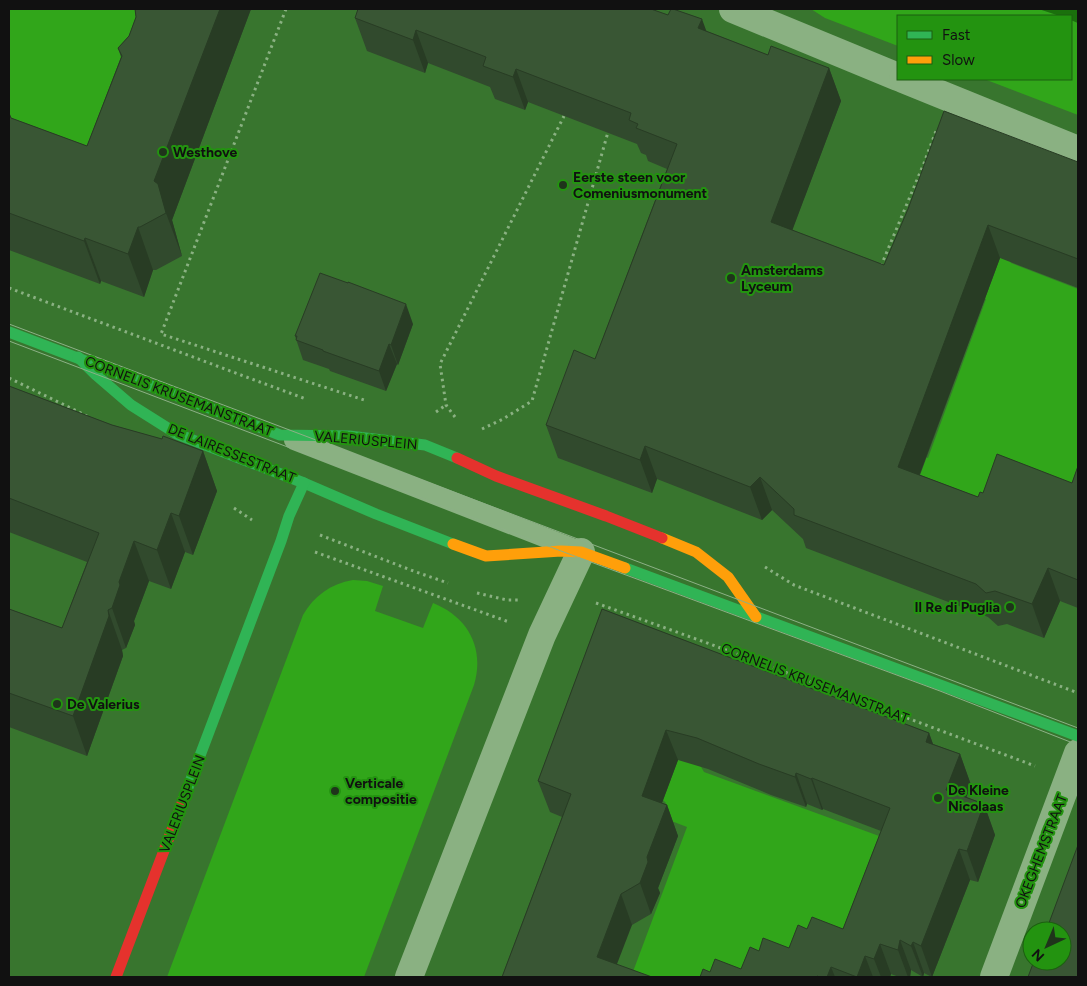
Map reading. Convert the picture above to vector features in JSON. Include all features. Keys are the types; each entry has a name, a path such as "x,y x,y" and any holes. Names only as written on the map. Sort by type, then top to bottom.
{"street":[{"path":"733,9 897,77"},
{"path":"905,80 1078,150"},
{"name":"DE LAIRESSESTRAAT","path":"9,332 78,357 131,405 177,434 304,483"},
{"name":"CORNELIS KRUSEMANSTRAAT","path":"78,357 280,435"},
{"name":"VALERIUSPLEIN","path":"280,435 349,436 426,445 462,459 496,476 606,516 696,552 728,577 756,617"},
{"path":"304,483 376,514 486,556 561,551 581,552 1078,736"},
{"name":"VALERIUSPLEIN","path":"116,977 282,541 289,516 304,483"},
{"path":"409,977 542,634 581,552"},
{"name":"OKEGHEMSTRAAT","path":"994,977 1078,753"}],"lane":[{"name":"VALERIUSPLEIN","path":"280,435 581,552"}],"path":[{"path":"286,9 161,334 366,401"},
{"path":"446,405 440,364 564,116"},
{"path":"480,430 488,428 532,401 608,132"},
{"path":"879,272 924,163"},
{"path":"9,288 314,402"},
{"path":"282,541 542,634"},
{"path":"764,566 794,585 1078,693"},
{"name":"CORNELIS KRUSEMANSTRAAT","path":"558,599 592,601 1069,779"}],"shaded area":[{"path":"9,9 181,9 113,179 9,141"},
{"path":"811,9 1039,9 1057,15 897,15 897,46 825,18"},
{"path":"1039,9 1078,9 1078,23 1072,20 1072,15 1057,15"},
{"path":"1072,20 1078,23 1078,115 987,80 1072,80"},
{"path":"1006,252 1011,263 1078,289 1078,513 994,525 894,487 920,455 928,458 986,299 978,295 982,268"},
{"path":"353,580 367,581 383,586 375,611 423,628 433,603 445,609 464,625 471,635 477,659 474,685 364,977 167,977 303,615 312,602 324,592 337,584"},
{"path":"660,753 695,756 704,772 901,844 851,953 756,977 631,977 687,827 661,817 666,803 658,795"}],"building":[{"path":"135,9 220,9 154,181 158,184 166,213 138,227 128,254 85,238 84,241 9,213 9,113 11,118 87,146 122,56 118,48 129,36 136,17"},
{"path":"358,9 651,9 668,15 671,9 673,9 702,19 698,28 768,55 771,46 829,68 771,222 884,265 908,209 944,111 1078,162 1078,259 988,225 898,467 978,497 980,492 983,493 997,454 1072,483 1078,466 1078,580 1048,568 1032,604 995,591 986,593 976,584 794,515 794,509 760,477 750,487 645,446 640,460 546,425 574,350 595,359 677,144 636,128 638,124 629,120 631,113 516,69 513,77 483,66 486,57 416,30 413,40 355,18"},
{"path":"320,273 406,304 379,371 296,340 297,336 295,336"},
{"path":"9,386 112,425 162,439 163,436 203,451 179,516 171,513 157,550 134,541 112,608 108,610 109,616 73,716 9,693 9,609 62,628 99,533 9,498"},
{"path":"602,609 929,733 926,742 960,754 946,790 984,804 967,851 959,849 921,946 913,942 911,946 900,940 898,950 880,944 874,959 865,956 857,977 831,967 827,977 700,977 703,969 710,972 715,959 741,969 750,947 759,951 763,938 789,948 798,925 807,929 812,917 843,929 890,808 812,778 796,773 795,777 697,738 666,730 642,796 667,805 647,857 648,862 640,883 621,894 597,957 652,977 502,977 571,794 538,781"},
{"path":"1078,845 1078,977 1028,977 1030,971 1072,971 1072,921 1050,921"}],"tram line":[{"path":"9,324 1078,728"},
{"path":"9,341 561,551 940,691 1078,745"}],"traffic: fast":[{"path":"9,332 280,435 349,436 425,445 457,458"},
{"path":"78,357 131,405 177,434 304,483 453,544"},
{"path":"184,798 289,516 304,483"},
{"path":"625,568 1078,736"}],"traffic: slow":[{"path":"662,538 696,552 728,577 756,617"},
{"path":"453,544 486,556 561,551 581,552 625,568"}],"traffic: jam":[{"path":"457,458 496,476 662,538"},
{"path":"116,977 184,798"}],"place":[{"name":"Westhove","path":"163,152"},
{"name":"Eerste steen voor Comeniusmonument","path":"563,185"},
{"name":"Amsterdams Lyceum","path":"731,278"},
{"name":"Il Re di Puglia","path":"1010,607"},
{"name":"De Valerius","path":"57,704"},
{"name":"Verticale compositie","path":"335,791"},
{"name":"De Kleine Nicolaas","path":"938,798"}]}
